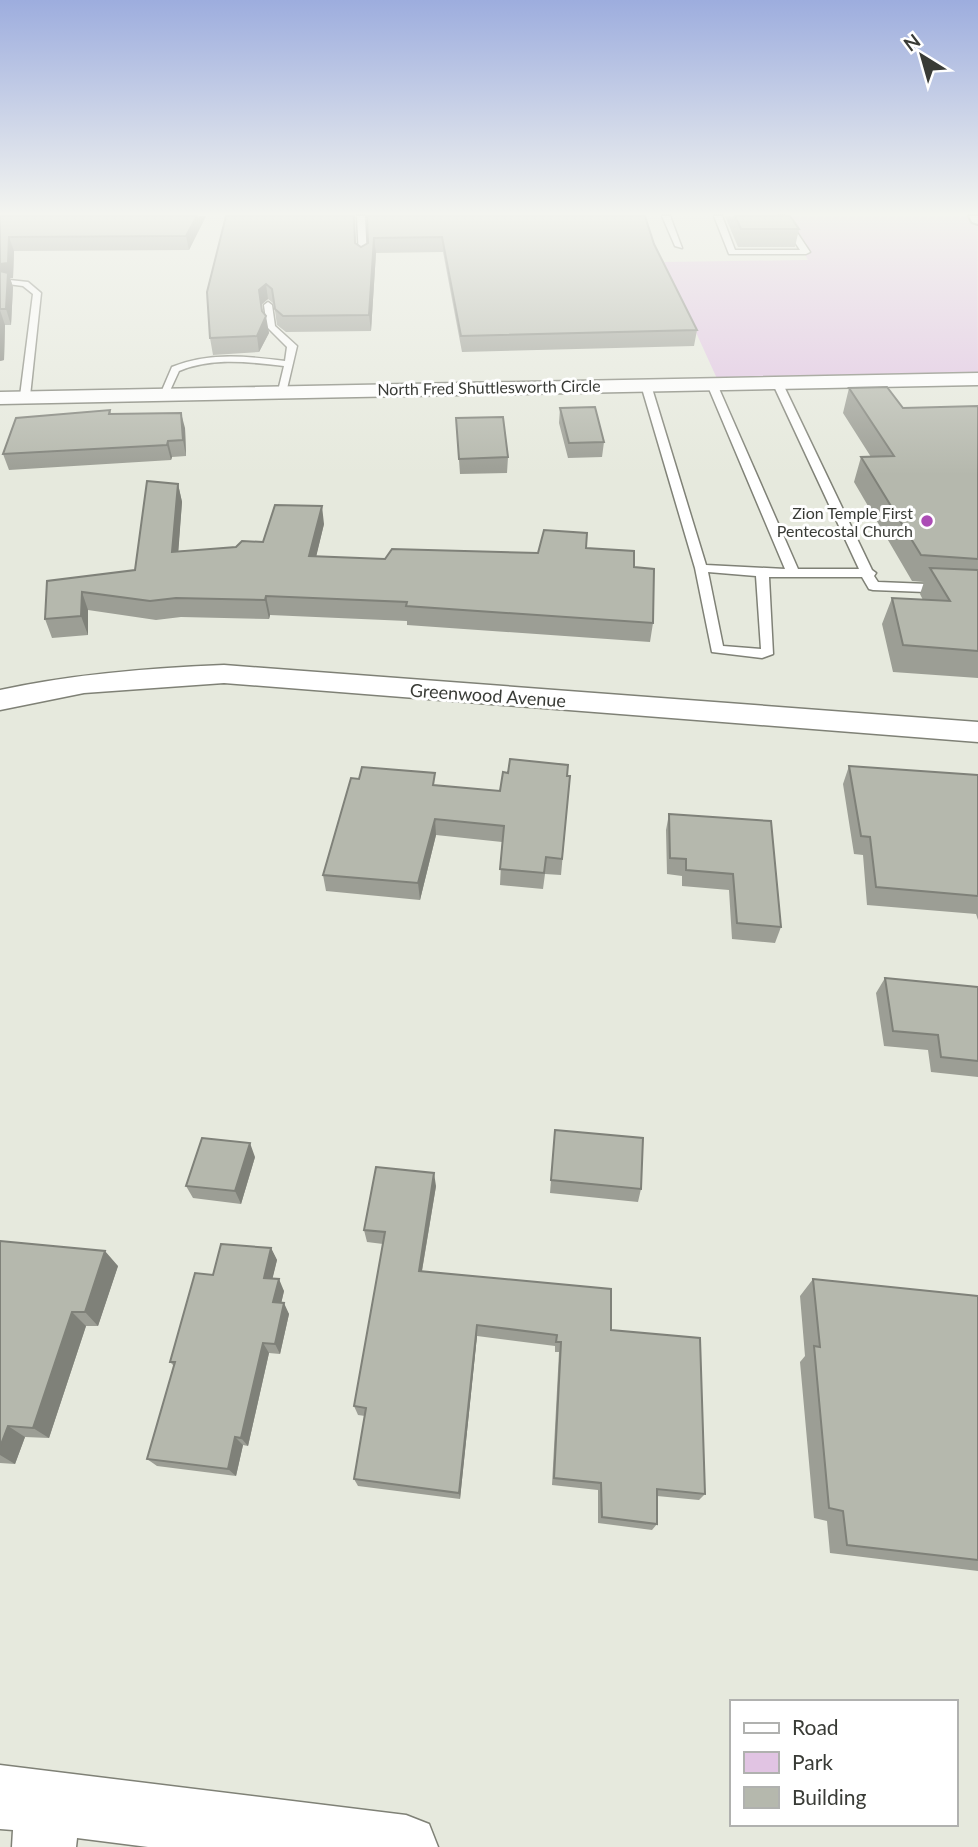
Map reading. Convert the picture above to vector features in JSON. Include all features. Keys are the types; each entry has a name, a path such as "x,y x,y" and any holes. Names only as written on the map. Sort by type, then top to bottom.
{"street":[{"name":"North Fred Shuttlesworth Circle","path":"0,398 978,379"},
{"name":"Greenwood Avenue","path":"0,700 82,684 145,677 224,674 978,732"},
{"path":"30,1816 406,1847"}],"lane":[{"path":"25,396 36,302"},
{"path":"268,305 271,327 292,346 283,391"},
{"path":"164,393 175,369 195,362 289,364"},
{"path":"777,383 870,573 873,586 978,590"},
{"path":"712,384 793,573"},
{"path":"646,385 701,568 714,647 720,650 762,654 768,651 762,573"},
{"path":"701,568 762,573 870,573"}],"green space":[{"path":"682,302 978,302 978,379 719,383"}],"building":[{"path":"0,302 6,302 6,309 0,309"},
{"path":"208,302 261,302 266,316 257,336 210,338"},
{"path":"274,302 370,302 369,315 283,316 275,309"},
{"path":"455,302 683,302 697,330 461,336"},
{"name":"Zion Temple First Pentecostal Church","path":"887,387 903,408 978,406 978,559 921,555 861,457 894,456 849,388"},
{"path":"595,407 604,442 569,443 560,408"},
{"path":"110,410 109,414 181,413 183,440 168,441 167,445 3,454 16,418"},
{"path":"503,417 508,457 459,459 456,418"},
{"path":"147,481 178,484 172,552 236,547 242,541 263,542 275,505 322,506 309,556 385,559 392,549 538,553 544,530 587,533 586,548 634,551 634,567 654,569 653,623 406,606 407,602 266,596 265,600 176,598 150,601 82,592 81,616 45,619 47,581 135,570"},
{"path":"930,568 978,570 978,651 903,645 892,598 950,601"},
{"path":"510,759 568,765 567,776 570,776 562,859 546,857 544,873 500,869 504,826 435,819 418,883 323,875 351,778 359,779 362,767 435,773 433,785 500,791 503,772 508,773"},
{"path":"849,766 978,775 978,896 876,887 870,837 861,836"},
{"path":"669,814 771,821 781,927 737,923 733,874 686,870 686,859 670,858"},
{"path":"885,978 978,987 978,1061 941,1057 938,1035 893,1031"},
{"path":"555,1130 643,1138 641,1189 551,1180"},
{"path":"202,1138 250,1143 235,1191 186,1186"},
{"path":"376,1167 434,1173 419,1271 611,1289 611,1330 700,1338 705,1494 657,1489 657,1524 602,1517 601,1483 554,1478 561,1342 556,1342 557,1335 477,1325 459,1493 354,1479 366,1408 354,1406 385,1232 364,1230"},
{"path":"0,1241 105,1251 85,1312 72,1312 33,1428 8,1426 0,1447"},
{"path":"221,1244 271,1248 264,1278 279,1279 273,1302 284,1303 275,1344 263,1343 241,1438 235,1437 228,1469 147,1459 175,1362 170,1362 195,1273 213,1275"},
{"path":"813,1279 978,1296 978,1560 847,1545 843,1511 829,1508 814,1346 820,1347"}],"place":[{"name":"Zion Temple First Pentecostal Church","path":"927,521"}]}
